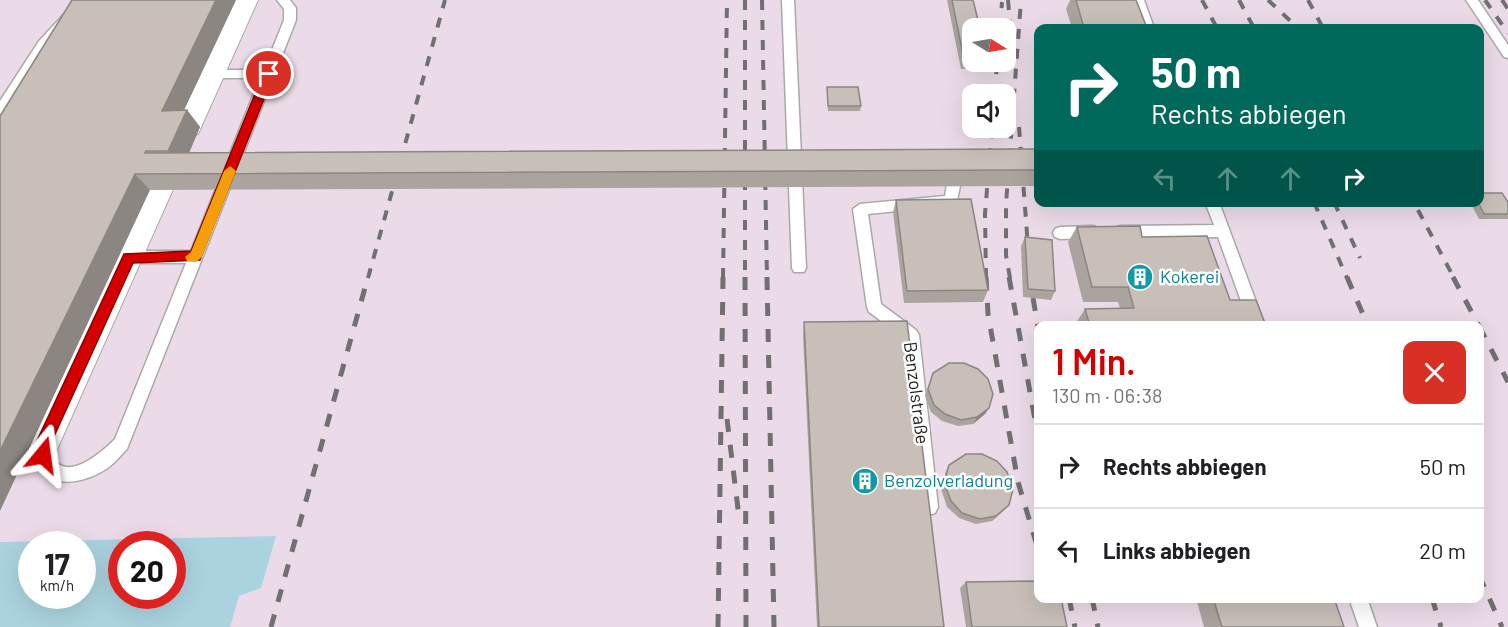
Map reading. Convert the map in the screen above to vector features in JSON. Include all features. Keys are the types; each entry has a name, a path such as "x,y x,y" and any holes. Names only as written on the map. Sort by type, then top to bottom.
{"street":[{"path":"188,127 246,0"},
{"path":"44,443 169,167"}],"lane":[{"path":"0,111 43,44 71,14 79,0"},
{"path":"44,443 43,455 46,465 55,472 68,474 98,466 120,444 290,20 290,8 284,0"},
{"path":"789,0 800,154 799,268"},
{"path":"1138,0 1147,24"},
{"path":"1472,0 1508,54"},
{"path":"212,74 269,74"},
{"name":"Benzolstraße","path":"931,522 911,335 874,307 860,209 951,201 960,152"},
{"path":"1214,207 1256,321"},
{"path":"1060,232 1223,231"},
{"path":"128,257 196,257"},
{"path":"1360,603 1368,627"}],"shaded area":[{"path":"0,0 1508,0 1508,627 0,627"}],"water":[{"path":"276,536 261,588 239,596 230,627 0,627 0,542 18,542 18,609 96,609 96,540 108,540 108,609 186,609 186,538"}],"building":[{"path":"72,0 216,0 162,111 187,110 168,151 146,151 145,153 1034,149 1034,170 135,174 0,451 0,116"},
{"path":"952,0 973,0 978,18 962,18 962,49"},
{"path":"1076,0 1136,0 1145,24 1083,24"},
{"path":"827,87 858,87 861,106 828,106"},
{"path":"1484,193 1502,193 1508,202 1508,214 1484,214 1480,207 1484,207"},
{"path":"971,199 988,290 907,291 896,200"},
{"name":"Kokerei","path":"1140,226 1142,237 1207,236 1230,300 1256,300 1264,321 1089,321 1085,309 1134,308 1128,287 1092,287 1077,227"},
{"path":"1025,237 1052,240 1055,291 1028,289"},
{"name":"Benzolverladung","path":"907,321 944,627 819,627 804,322"},
{"path":"949,363 964,363 978,369 988,379 993,394 989,408 977,417 961,420 945,414 934,405 928,389 933,373"},
{"path":"966,454 982,454 997,461 1007,472 1013,489 1009,505 996,516 980,519 962,513 951,501 944,483 949,465"},
{"path":"1034,581 1034,603 1062,603 1067,627 972,627 966,582"},
{"path":"1215,603 1336,603 1344,627 1222,627"}],"railway":[{"path":"368,278 445,0"},
{"path":"723,278 727,0"},
{"path":"745,0 745,277"},
{"path":"762,0 767,278"},
{"path":"1008,0 1010,18"},
{"path":"1010,278 1006,255 1006,204 1021,0"},
{"path":"1202,0 1215,24"},
{"path":"1239,0 1252,24"},
{"path":"1268,0 1294,24"},
{"path":"1308,0 1321,24"},
{"path":"1485,0 1508,33"},
{"path":"1502,0 1508,9"},
{"path":"1001,18 1002,2"},
{"path":"996,72 996,84"},
{"path":"1019,127 1028,247"},
{"path":"986,278 985,214 991,138"},
{"path":"1316,207 1347,278"},
{"path":"1336,207 1360,258"},
{"path":"1418,210 1454,278"},
{"path":"271,627 368,277"},
{"path":"718,627 723,277"},
{"path":"745,277 746,627"},
{"path":"767,277 774,627"},
{"path":"986,277 988,314 1018,482 1034,536"},
{"path":"1009,277 1034,414"},
{"path":"1347,277 1366,321"},
{"path":"1453,277 1476,321"},
{"path":"1033,298 1037,321"},
{"path":"1484,336 1508,382"},
{"path":"727,419 739,517"},
{"path":"1484,586 1502,627"},
{"path":"1070,603 1075,627"},
{"path":"1093,603 1098,627"},
{"path":"1434,603 1441,627"}],"slow traffic":[{"path":"192,257 196,257 230,171"}],"place":[{"name":"Kokerei","path":"1140,277"},
{"name":"Benzolverladung","path":"865,481"}],"route":[{"path":"43,455 44,443 128,257 196,257 269,74"}]}
